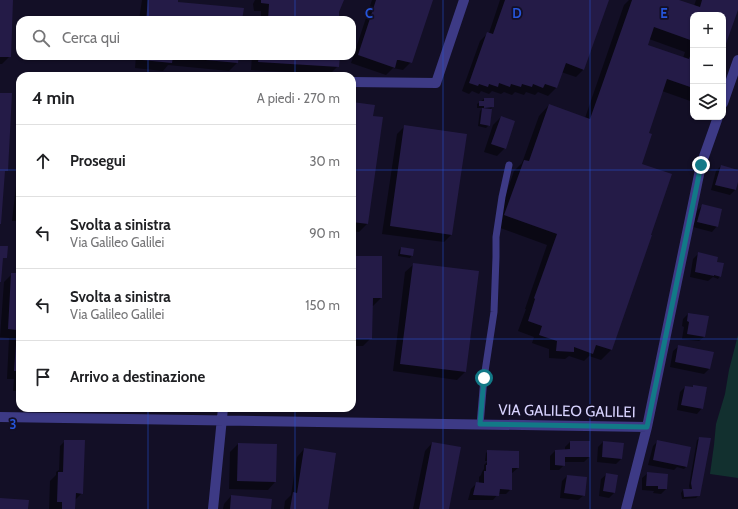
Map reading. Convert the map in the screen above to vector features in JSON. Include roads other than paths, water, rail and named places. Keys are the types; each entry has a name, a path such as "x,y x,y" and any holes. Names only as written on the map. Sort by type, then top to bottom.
{"street":[{"path":"356,82 436,83 464,0"},
{"path":"726,94 738,60"},
{"name":"VIA GALILEO GALILEI","path":"0,417 647,427 701,165 717,120"},
{"path":"213,509 223,412"},
{"path":"626,509 647,427"}],"lane":[{"path":"480,424 484,378 494,312 496,237 502,197 509,165"}]}
